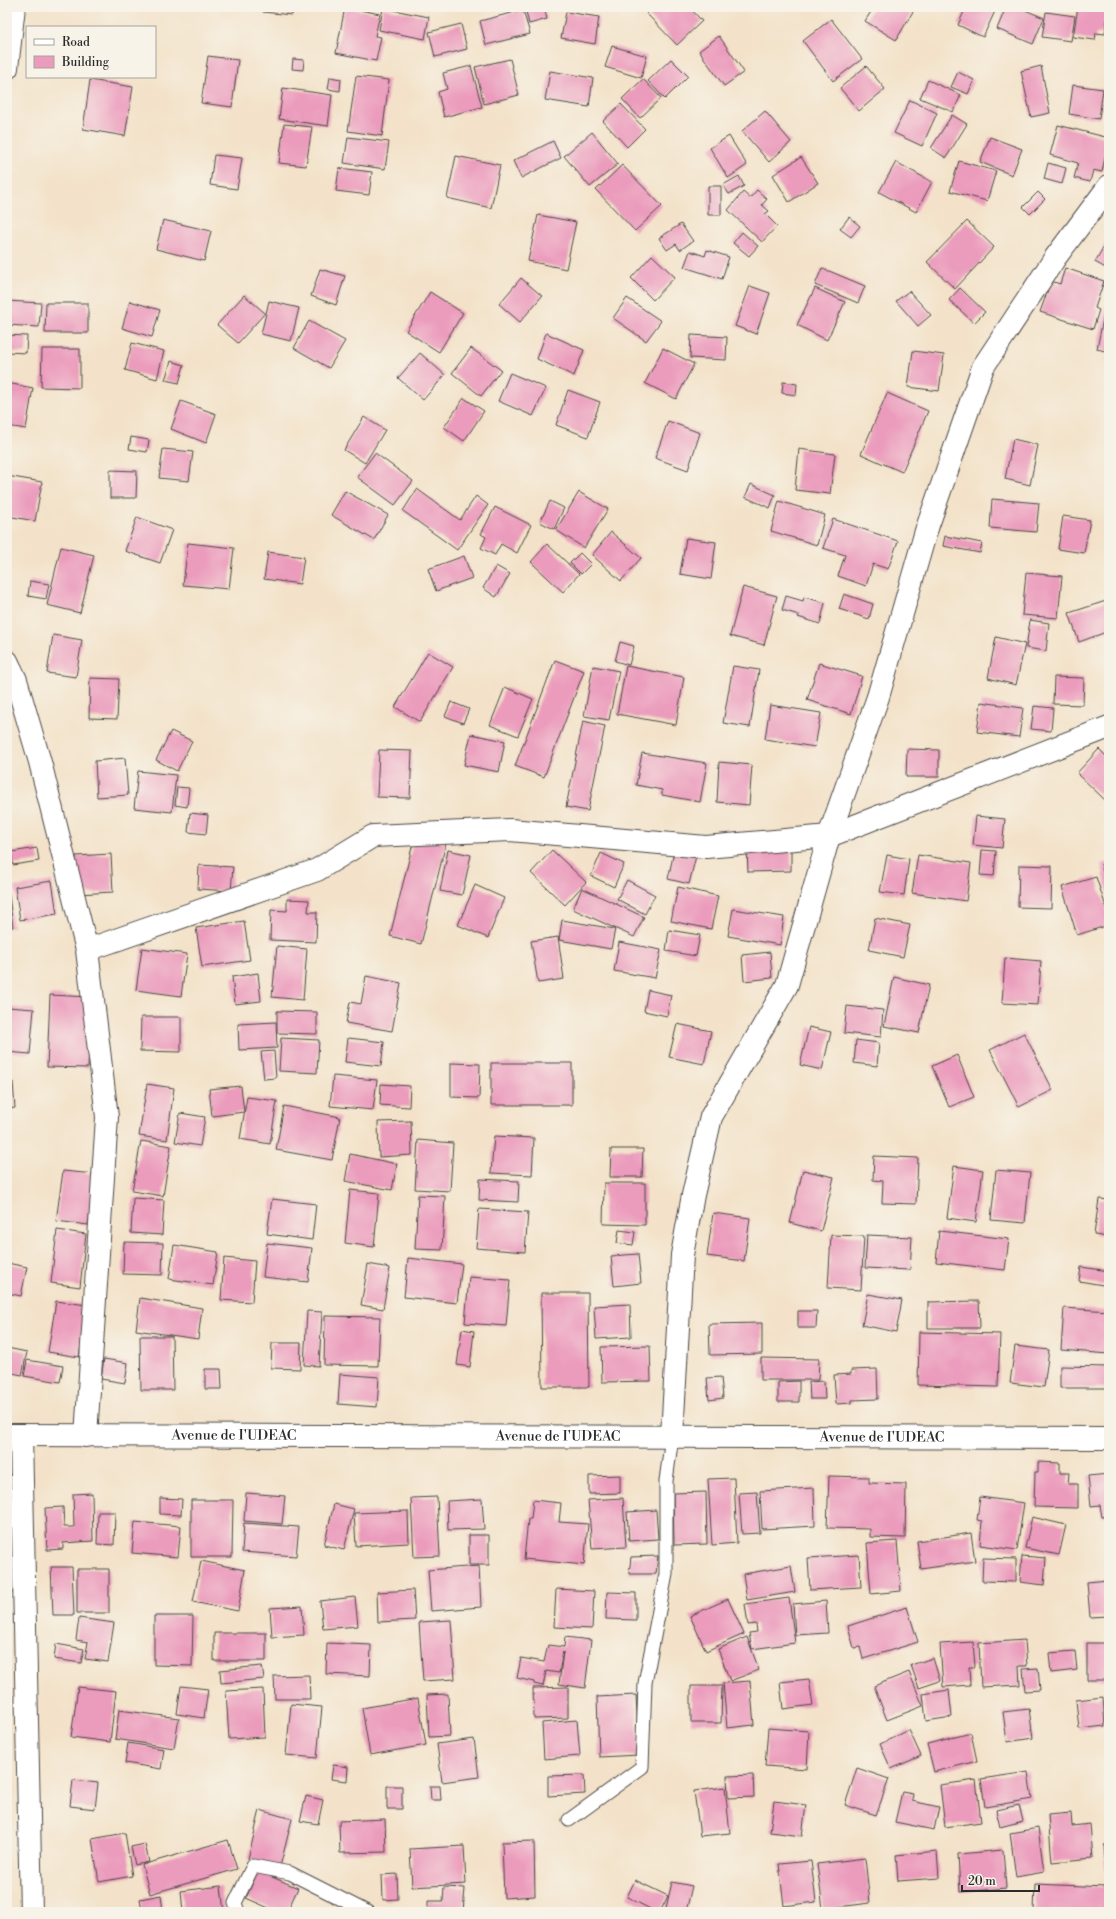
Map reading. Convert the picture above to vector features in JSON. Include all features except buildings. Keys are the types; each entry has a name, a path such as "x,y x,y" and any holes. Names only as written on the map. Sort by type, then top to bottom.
{"street":[{"path":"7,68 14,7"},
{"path":"672,1436 682,1255 693,1195 712,1117 787,985 829,836 878,697 926,531 983,368 1055,258 1109,186"},
{"path":"7,661 16,680 40,762 87,950 107,1116 86,1436"},
{"path":"87,950 317,870 374,836 510,830 706,847 829,836 1109,727"},
{"path":"14,1435 31,1912"},
{"name":"Avenue de I'UDEAC","path":"14,1435 1109,1438"}],"lane":[{"path":"569,1820 642,1767 645,1683 666,1574 666,1481 672,1436"},
{"path":"238,1912 235,1903 253,1866 290,1873 367,1912"}]}
